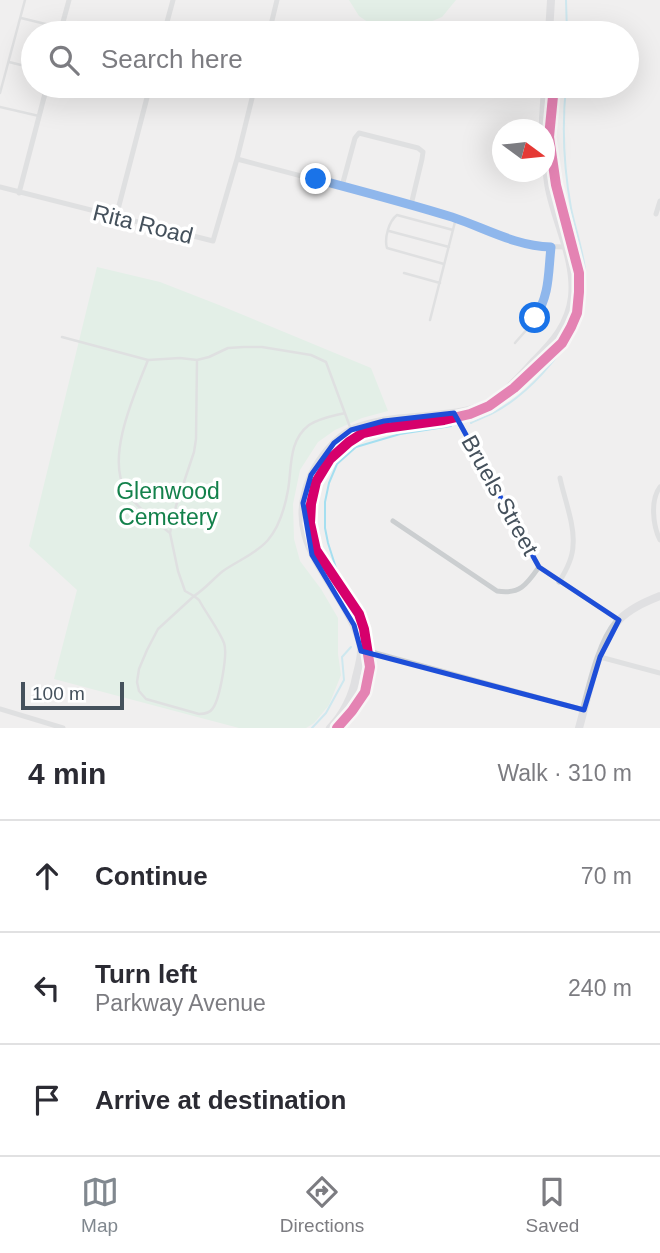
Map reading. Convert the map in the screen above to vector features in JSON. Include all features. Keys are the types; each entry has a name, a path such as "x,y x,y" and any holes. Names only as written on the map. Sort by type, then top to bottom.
{"street":[{"path":"64,21 69,0"},
{"path":"167,21 173,0"},
{"path":"272,21 277,0"},
{"path":"550,21 551,0"},
{"path":"19,192 44,98"},
{"path":"116,217 147,98"},
{"name":"Rita Road","path":"0,187 213,241 252,98"},
{"path":"544,119 545,98"},
{"path":"342,186 355,138 359,133 418,148 423,152 411,205"},
{"path":"237,159 456,218 519,242 534,246 565,247"},
{"path":"330,728 354,692 361,651 354,625 312,555 304,531 303,503 311,475 334,443 351,430 384,421 454,413 483,405 505,390 559,334 572,297 570,267 547,182"},
{"path":"656,214 660,201"},
{"name":"Bruels Street","path":"454,413 539,567 619,620"},
{"path":"559,582 571,558 573,547 573,534 560,478"},
{"path":"660,487 654,499 655,528 660,540"},
{"path":"393,522 497,591 508,593 525,586 539,567"},
{"path":"579,728 608,637 619,620 642,604 660,596"},
{"path":"361,651 584,710"},
{"path":"600,657 660,673"},
{"path":"0,709 63,728"}],"lane":[{"path":"0,93 25,0"},
{"path":"20,18 29,21"},
{"path":"9,61 21,64"},
{"path":"0,107 39,116"},
{"path":"444,264 387,248 389,231 392,220 397,215 453,230"},
{"path":"430,320 456,218"},
{"path":"389,231 449,247"},
{"path":"515,343 543,304 551,247"},
{"path":"404,273 440,283"},
{"path":"62,337 148,360 197,360 228,348 244,346 311,355 326,362 351,430"},
{"path":"148,360 127,413 118,467 120,479 127,492 170,533"},
{"path":"197,360 194,452 170,533 185,591 194,596 199,600 224,643 226,662 213,708 205,714 146,699 139,691 137,682 143,660 158,629 194,596 203,590 221,572 249,556 267,541 280,520 288,491 292,451 298,437 308,426 323,418 345,413"}],"highlighted area":[{"path":"454,413 539,567 619,620 600,657 584,710 361,651 354,625 312,555 303,503 311,475 334,443 351,430 384,421"}],"green space":[{"path":"349,0 456,0 442,17 432,21 366,21 359,16"},
{"name":"Glenwood Cemetery","path":"97,267 160,282 371,368 388,411 362,418 335,430 318,442 300,470 293,504 294,539 300,561 338,618 341,675 329,705 314,723 306,728 239,728 54,679 77,590 29,546"}],"waterway":[{"path":"566,0 567,21"},
{"path":"471,423 520,395 543,373 571,336 581,311 585,270 567,178 565,98"},
{"path":"370,633 364,610 346,589 328,543 325,502 329,483 337,464 356,447 400,434 451,426"},
{"path":"312,728 326,713 344,680 342,657 351,647"}],"cycle path":[{"path":"337,728 365,692 370,667 359,614 316,550 310,523 316,482 330,459 363,433 444,420 489,406 514,388 562,343 577,313 579,273 556,185 549,137 553,98"}],"route":[{"path":"316,179 456,218 519,242 551,247 547,288 543,304 535,318"}]}
